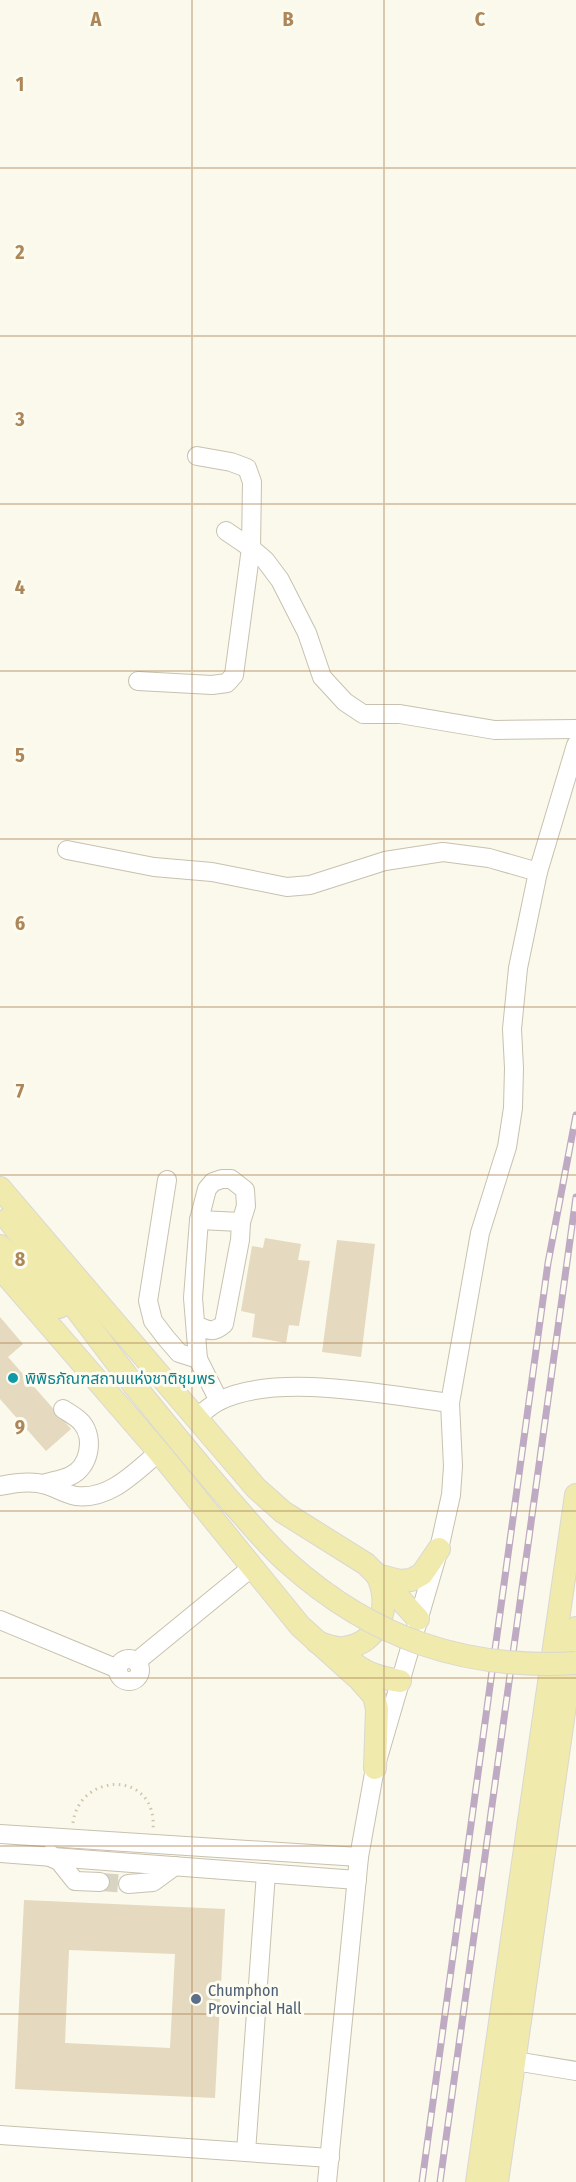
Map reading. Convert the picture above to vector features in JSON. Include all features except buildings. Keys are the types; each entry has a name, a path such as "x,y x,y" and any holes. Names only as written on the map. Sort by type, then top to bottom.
{"main road":[{"path":"0,1188 256,1488 282,1512 366,1564 418,1619"},
{"path":"0,1208 133,1384 217,1485 272,1547 319,1589 354,1612 398,1636 429,1648 505,1662 576,1663"},
{"path":"0,1246 133,1384"},
{"path":"0,1268 159,1452 251,1568 374,1696 377,1709 375,1768"},
{"path":"497,2182 555,1776 570,1628 576,1495"},
{"path":"380,1580 411,1580 422,1574 439,1549"},
{"path":"327,1645 353,1646 367,1638 378,1627 385,1604 380,1580"},
{"path":"327,1645 370,1674 400,1681"},
{"path":"477,2182 563,1691"},
{"path":"555,1776 576,1741"}],"street":[{"path":"138,681 212,686 227,683 234,675 251,548 252,482 247,468 231,462 197,456"},
{"path":"226,531 265,560 280,580 307,633 322,677 345,702 363,714 400,714 495,730 576,729"},
{"path":"327,2182 359,1857 375,1768 439,1549 451,1495 453,1466 450,1403 480,1233 507,1148 513,1108 513,1001 518,968 538,872 576,745"},
{"path":"67,850 154,867 212,872 286,887 310,885 385,861 443,852 489,858 538,872"},
{"path":"196,1325 208,1331 217,1330 224,1324 240,1240 241,1222 246,1206 245,1190 231,1179 213,1182 207,1189 199,1220 193,1298 198,1359 219,1401"},
{"path":"167,1180 148,1301 153,1321 166,1338 179,1353 198,1359"},
{"path":"199,1220 241,1222"},
{"path":"197,1417 219,1401 247,1391 281,1387 327,1388 450,1403"},
{"path":"0,1486 12,1483 43,1484 71,1476 81,1468 88,1455 84,1424 63,1409"},
{"path":"43,1484 76,1496 101,1494 121,1485 159,1452"},
{"path":"0,1620 118,1669 124,1680 134,1679 138,1676 140,1669 136,1662 251,1568"},
{"path":"0,1834 359,1857"},
{"path":"50,1857 51,1837"},
{"path":"0,1853 357,1880"},
{"path":"50,1857 59,1861 75,1881 100,1882"},
{"path":"128,1884 153,1882 175,1866"},
{"path":"246,2152 266,1873"},
{"path":"515,2061 576,2070"},
{"path":"0,2135 330,2158"}],"path":[{"path":"72,1838 74,1816 85,1797 98,1788 118,1783 135,1788 152,1808 154,1821 152,1843"}],"tunnel":[{"path":"100,1882 128,1884"}],"railway":[{"path":"422,2182 548,1263 576,1115"},
{"path":"440,2182 576,1197"}],"place":[{"name":"พิพิธภัณฑสถานแห่งชาติชุมพร","path":"13,1378"},
{"name":"Chumphon Provincial Hall","path":"196,1999"}]}
